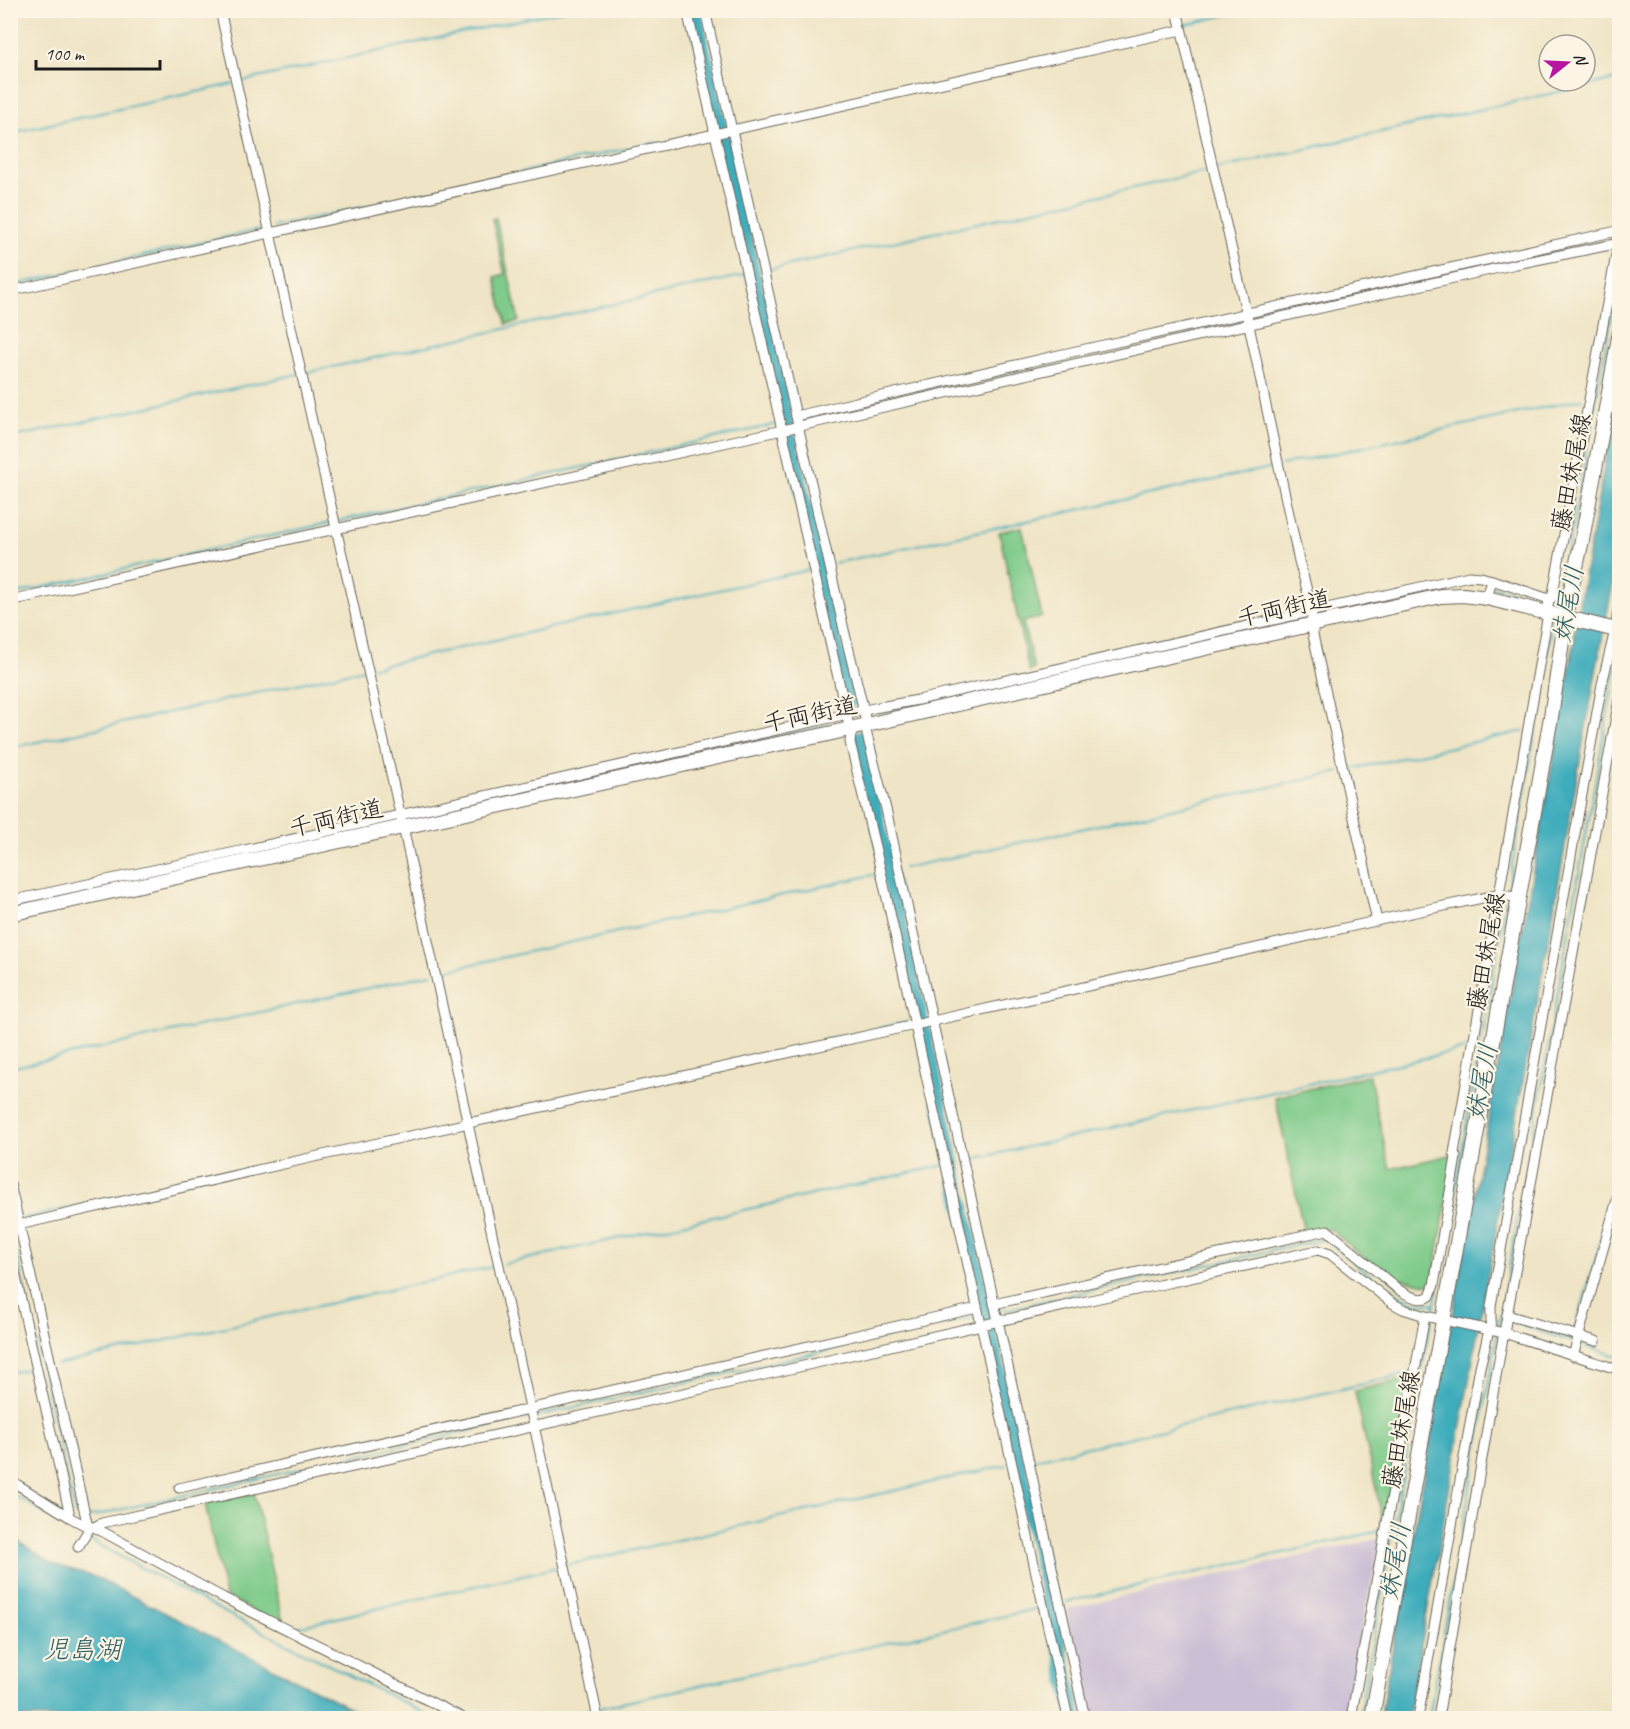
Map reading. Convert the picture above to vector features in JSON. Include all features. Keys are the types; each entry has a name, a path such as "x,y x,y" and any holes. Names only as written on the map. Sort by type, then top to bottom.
{"street":[{"path":"220,10 597,1712"},
{"path":"442,10 443,15 463,10"},
{"path":"687,10 720,131 782,427 819,564 865,718 897,873 923,1023 980,1318 1059,1608 1085,1719"},
{"path":"705,10 720,131 752,277 796,416 850,742 923,1023 952,1170 994,1304 1020,1467 1068,1719"},
{"path":"1177,10 1247,319 1312,617 1313,635 1377,921"},
{"path":"10,291 270,230 1181,30"},
{"path":"10,601 335,524 782,427 796,426 1247,319 1619,236 1566,535 1552,598 1548,602 1490,587 1481,577 1469,576 1312,617"},
{"path":"796,416 1063,354 1247,319"},
{"name":"藤田妹尾線","path":"1372,1719 1380,1608 1422,1442 1436,1319 1488,1071 1508,896 1551,717 1620,332"},
{"name":"千両街道","path":"10,914 401,820 1312,617 1441,596 1463,595 1490,587 1569,618 1615,630"},
{"path":"1418,1719 1480,1366 1495,1331 1507,1315 1588,819 1602,684 1620,599"},
{"path":"994,1304 1220,1262 1318,1250 1330,1254 1384,1286 1410,1296 1426,1299 1430,1296 1434,1285 1473,1049 1508,896 1547,619"},
{"path":"1438,1719 1495,1331 1491,1322 1491,1306 1588,819 1620,694"},
{"path":"10,901 401,820"},
{"path":"883,876 897,873"},
{"path":"14,1226 1377,921 1508,896"},
{"path":"10,1184 14,1226 82,1522 80,1545"},
{"path":"1575,1342 1620,1189"},
{"path":"179,1488 532,1417 980,1318 996,1322 1220,1262 1327,1230 1384,1286 1398,1306 1436,1319 1495,1331 1555,1348 1575,1342 1596,1341"},
{"path":"10,1251 69,1510 82,1522 114,1521 532,1417 980,1318"},
{"path":"1507,1315 1575,1342 1620,1370"},
{"path":"1351,1719 1380,1608 1386,1531 1414,1375 1436,1319"},
{"path":"10,1480 82,1522 222,1597 463,1719"},
{"path":"1046,1611 1059,1608"}],"shaded area":[{"path":"1381,1538 1346,1718 1089,1718 1066,1614 1068,1609"}],"green space":[{"path":"496,218 519,321 506,324 495,277 505,274 492,219"},
{"path":"1022,527 1042,617 1023,622 1034,669 1029,671 999,532"},
{"path":"1369,1075 1390,1169 1450,1155 1454,1158 1432,1285 1399,1279 1398,1286 1330,1229 1304,1232 1275,1097"},
{"path":"1409,1380 1384,1527 1381,1523 1382,1517 1355,1391"},
{"path":"254,1493 284,1626 225,1596 205,1503"}],"water":[{"name":"妹尾川","path":"1619,383 1620,534 1611,581 1613,584 1408,1718 1380,1718 1575,638 1574,633"},
{"name":"児島湖","path":"11,1537 53,1564 95,1577 370,1718 11,1718"}],"waterway":[{"path":"239,82 564,10"},
{"path":"694,10 850,701"},
{"path":"1184,25 1247,10"},
{"path":"1217,169 1620,78"},
{"path":"10,133 233,84"},
{"path":"273,227 657,142"},
{"path":"772,269 1209,171"},
{"path":"10,286 267,228"},
{"path":"1554,610 1573,525 1620,269"},
{"path":"306,373 745,275"},
{"path":"1251,317 1312,303"},
{"path":"900,397 1245,318"},
{"path":"10,438 298,374"},
{"path":"1282,465 1582,399"},
{"path":"339,521 778,424"},
{"path":"835,563 1274,467"},
{"path":"10,595 333,522"},
{"path":"370,668 808,570"},
{"path":"1492,586 1547,603"},
{"path":"1314,616 1419,592"},
{"path":"1167,648 1308,617"},
{"path":"1507,894 1541,699 1552,619"},
{"path":"1498,1329 1615,671 1620,656"},
{"path":"10,748 364,669"},
{"path":"883,711 895,709"},
{"path":"552,785 824,725"},
{"path":"1347,770 1524,731"},
{"path":"859,738 1075,1718"},
{"path":"904,868 1339,772"},
{"path":"884,873 892,871"},
{"path":"438,972 877,874"},
{"path":"1446,1243 1506,900"},
{"path":"10,1068 431,974"},
{"path":"824,1040 909,1022"},
{"path":"969,1160 1470,1048"},
{"path":"504,1264 945,1165"},
{"path":"1574,1333 1620,1174"},
{"path":"25,1218 136,1193"},
{"path":"11,1230 75,1514 83,1518"},
{"path":"1003,1310 1325,1239 1401,1296 1421,1304 1435,1304"},
{"path":"56,1365 496,1266"},
{"path":"1433,1314 1438,1287"},
{"path":"981,1316 990,1314"},
{"path":"536,1416 975,1317"},
{"path":"1359,1718 1432,1320"},
{"path":"1510,1322 1573,1342"},
{"path":"1429,1718 1497,1335"},
{"path":"1578,1344 1620,1357"},
{"path":"10,1373 33,1368"},
{"path":"1036,1459 1407,1374 1412,1375"},
{"path":"88,1517 530,1417"},
{"path":"568,1565 1007,1465"},
{"path":"10,1493 83,1536"},
{"path":"1066,1602 1384,1530"},
{"path":"88,1539 214,1607 434,1718"},
{"path":"293,1628 562,1566"},
{"path":"1046,1606 1054,1604"},
{"path":"600,1708 1039,1608"},
{"path":"551,1718 594,1709"},
{"path":"1618,1718 1620,1713"}]}
